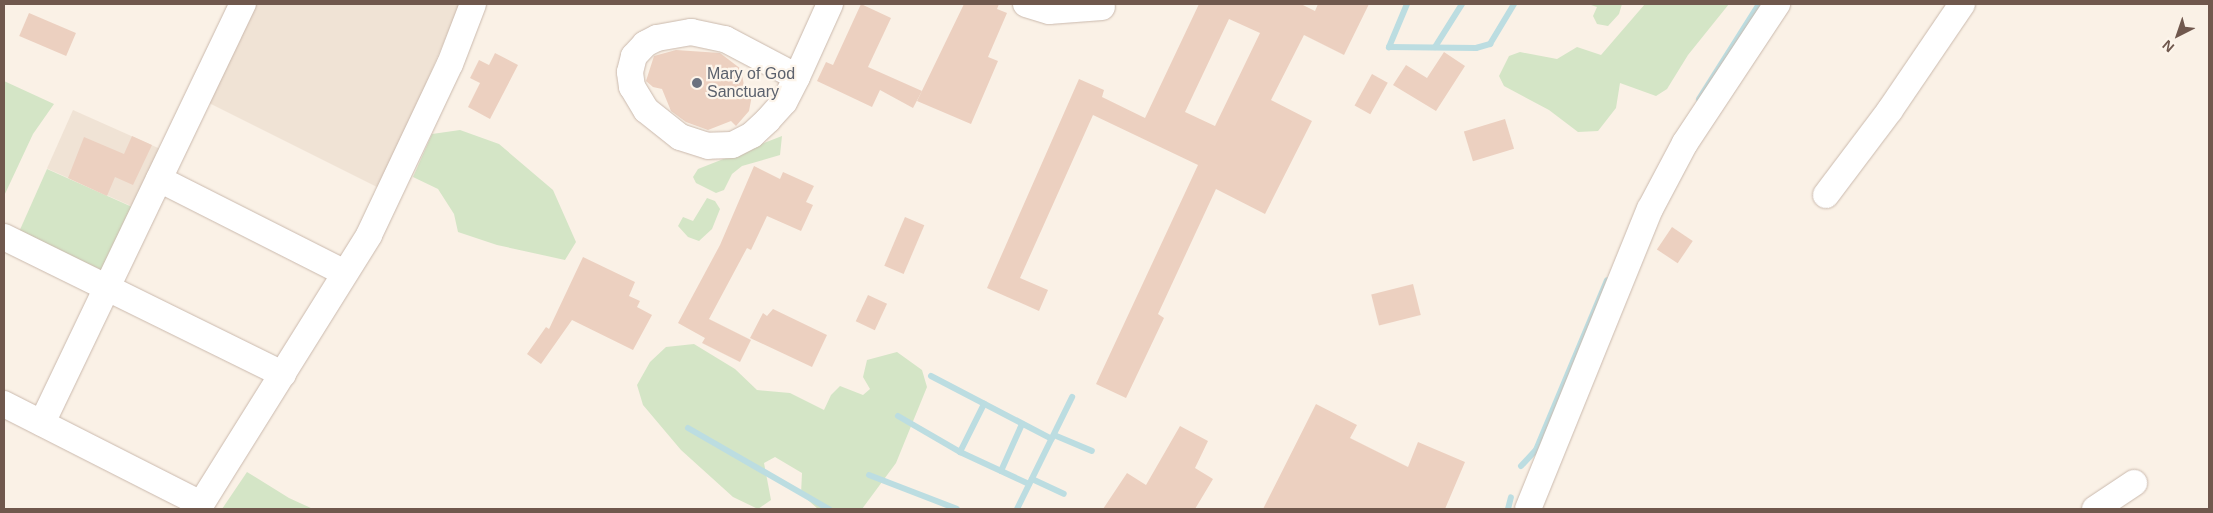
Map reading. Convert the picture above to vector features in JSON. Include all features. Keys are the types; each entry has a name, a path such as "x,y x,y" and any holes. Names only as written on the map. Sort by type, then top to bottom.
{"street":[{"path":"42,423 243,4"},
{"path":"4,404 199,507 369,235 433,100 473,4"},
{"path":"797,77 725,39 691,32 656,38 645,44 634,56 630,72 632,87 646,110 680,137 708,146 732,145 752,135 784,102 797,77 830,4"},
{"path":"1026,4 1048,10 1102,7"},
{"path":"1528,509 1650,210 1685,144 1777,4"},
{"path":"1826,196 1890,110 1962,4"},
{"path":"159,179 345,273"},
{"path":"4,236 283,374"},
{"path":"2095,509 2134,483"}],"shaded area":[{"path":"252,4 460,4 381,189 205,101"},
{"path":"73,110 164,151 138,209 47,168"}],"green space":[{"path":"1588,4 1622,4 1619,14 1608,26 1597,24 1593,16 1597,7"},
{"path":"1645,4 1729,4 1688,55 1667,89 1656,96 1620,83 1616,108 1598,131 1578,132 1549,110 1504,86 1499,76 1509,56 1520,52 1557,59 1577,47 1601,55"},
{"path":"4,81 54,104 33,134 4,196"},
{"path":"460,130 499,144 553,190 576,242 565,260 497,245 458,232 454,214 438,189 413,177 432,134"},
{"path":"782,136 780,155 742,166 732,174 724,190 716,193 696,183 693,177 698,169"},
{"path":"47,169 138,210 110,274 19,233"},
{"path":"707,198 715,201 720,209 712,229 699,241 688,237 678,226 683,217 693,221"},
{"path":"694,344 735,369 757,390 790,393 824,410 831,395 840,386 863,395 870,389 863,377 867,360 897,352 922,370 927,387 896,463 862,509 818,509 801,494 802,473 775,457 764,463 771,500 758,509 733,497 681,450 643,405 637,385 650,362 666,347"},
{"path":"247,472 289,498 313,509 222,509"}],"building":[{"path":"861,4 891,18 868,67 922,91 913,108 880,90 872,107 817,81 826,62 833,65"},
{"path":"964,4 999,4 997,9 1007,13 988,57 998,61 971,124 917,101"},
{"path":"1199,4 1301,4 1315,11 1318,4 1369,4 1344,55 1304,35 1271,100 1312,121 1265,214 1216,189 1158,314 1164,318 1126,398 1096,384 1198,165 1093,115 1020,278 1048,290 1039,311 987,288 1079,79 1104,90 1102,97 1145,118","holes":["1229,19 1260,33 1215,126 1185,112"]},
{"path":"29,13 76,33 66,56 19,36"},
{"name":"Mary of God Sanctuary","path":"676,50 720,53 741,69 745,91 753,90 749,111 736,126 731,121 708,130 686,122 671,111 662,89 653,87 646,81 654,56"},
{"path":"1444,52 1465,66 1436,111 1393,85 1406,65 1427,78"},
{"path":"495,53 518,65 490,119 468,107 480,83 470,78 479,60 489,65"},
{"path":"1372,74 1388,83 1370,114 1355,105"},
{"path":"1505,119 1514,149 1473,161 1464,132"},
{"path":"132,136 152,145 133,185 115,177 107,196 68,178 84,137 124,154"},
{"path":"754,166 780,179 783,172 814,186 806,202 813,205 801,231 767,216 751,250 747,248 709,319 751,340 740,362 702,343 705,338 678,323 720,245"},
{"path":"905,217 924,225 904,274 884,266"},
{"path":"1672,227 1693,241 1678,263 1657,249"},
{"path":"583,257 635,282 629,296 640,301 637,307 652,315 633,350 572,320 541,364 527,354 546,327 549,329"},
{"path":"1413,284 1421,315 1379,325 1371,294"},
{"path":"868,295 887,304 875,330 856,321"},
{"path":"773,309 827,335 812,367 750,338 763,313 767,316"},
{"path":"1316,404 1357,425 1350,438 1408,467 1418,442 1465,462 1445,509 1263,509"},
{"path":"1180,426 1208,441 1195,468 1213,479 1195,509 1103,509 1127,473 1146,485"}],"waterway":[{"path":"1407,4 1389,47 1476,48 1490,44 1514,4"},
{"path":"1435,47 1462,4"},
{"path":"1699,99 1759,4"},
{"path":"1521,466 1536,450 1607,280"},
{"path":"931,376 1052,439"},
{"path":"1017,509 1072,397"},
{"path":"960,452 984,404"},
{"path":"898,416 960,452 1029,484"},
{"path":"1001,471 1022,424"},
{"path":"688,428 829,509"},
{"path":"1054,435 1092,451"},
{"path":"869,475 957,509"},
{"path":"1032,479 1064,494"},
{"path":"1508,509 1511,497"}],"place":[{"name":"Mary of God Sanctuary","path":"697,83"}]}
